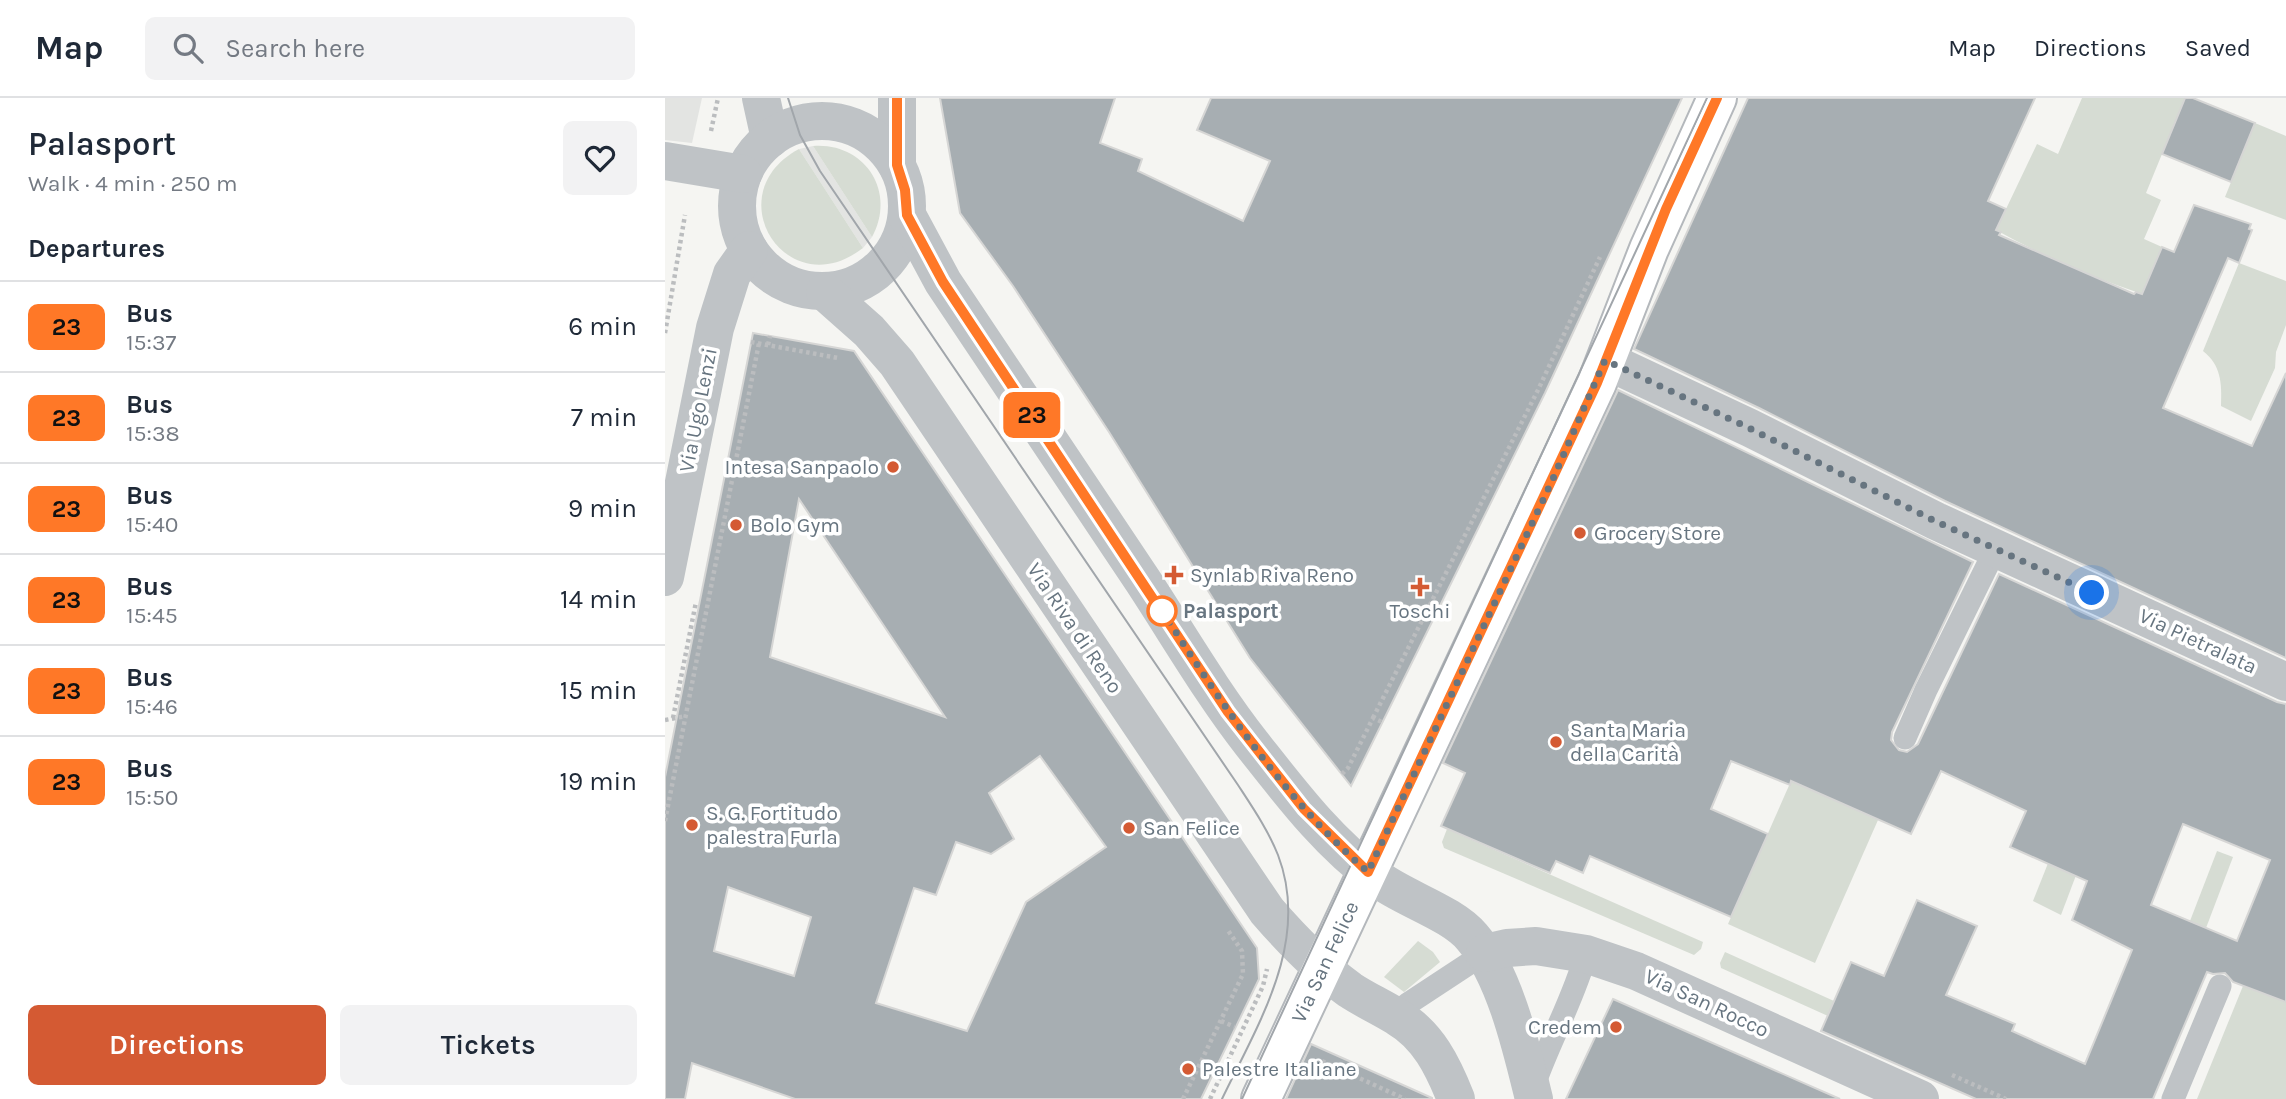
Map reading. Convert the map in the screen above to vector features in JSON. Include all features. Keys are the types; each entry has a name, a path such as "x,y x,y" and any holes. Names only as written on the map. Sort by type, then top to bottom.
{"street":[{"path":"761,98 770,139"},
{"path":"897,98 897,165 905,190 907,215 895,250 876,273 846,288 825,292 795,287 768,273 749,250 742,236 737,205 743,174 754,155 770,139 789,128 807,122 831,121 842,124 874,139 897,165"},
{"name":"Via San Felice","path":"1261,1099 1552,481 1605,360 1666,209 1717,98"},
{"path":"665,161 743,174"},
{"path":"907,215 943,282 1228,712 1304,809 1368,872 1395,891 1457,923 1485,953 1508,1005 1533,1095"},
{"name":"Via Ugo Lenzi","path":"665,577 715,328 732,274 749,250"},
{"name":"Via Riva di Reno","path":"825,292 870,331 897,363 1257,898 1288,935 1322,968 1367,1001 1413,1027 1424,1038 1447,1076 1456,1099"},
{"name":"Via Pietralata","path":"1605,360 1996,548 2286,682"},
{"name":"Via San Rocco","path":"1485,953 1524,946 1585,954 1636,971 1920,1099"}],"lane":[{"path":"1905,738 1996,548"},
{"path":"1394,1015 1485,953"},
{"path":"1533,1095 1540,1066 1579,978 1585,954"},
{"path":"2173,1099 2220,986"}],"path":[{"path":"710,136 718,98"},
{"path":"665,333 685,215"},
{"path":"1342,774 1348,768 1538,390 1605,248"},
{"path":"670,309 680,313"},
{"path":"768,345 770,336"},
{"path":"751,342 849,360"},
{"path":"665,821 759,343"},
{"path":"665,720 686,716"},
{"path":"1373,718 1382,722"},
{"path":"1183,1099 1243,974 1242,951 1221,919"},
{"path":"1210,1099 1263,986 1266,958"},
{"path":"1221,1021 1235,1027"},
{"path":"1317,1058 1405,1099"}],"shaded area":[{"path":"665,98 702,98 692,143 665,140"},
{"path":"2082,98 2185,98 2146,193 2161,200 2144,239 2162,247 2142,294 2067,265 1996,230 2037,144 2058,154"},
{"path":"2255,123 2286,136 2286,220 2225,197"},
{"path":"813,146 872,237 863,248 799,149"},
{"path":"813,146 831,147 847,152 861,161 871,173 878,187 881,203 879,220 872,237"},
{"path":"799,149 863,248 835,263 809,264 787,254 771,238 762,216 763,192 775,169"},
{"path":"2239,263 2286,281 2286,325 2276,352 2275,368 2251,421 2221,406 2217,368 2203,351"},
{"path":"1791,781 1878,820 1815,963 1728,924"},
{"path":"2068,813 2095,825 2061,915 2033,901"},
{"path":"1447,829 1703,942 1701,949 1694,955 1444,848 1442,842"},
{"path":"2217,851 2233,857 2206,928 2190,921"},
{"path":"1418,941 1433,952 1440,962 1404,992 1384,977"},
{"path":"1725,952 1834,1001 1828,1016 1721,968 1720,963"},
{"path":"2243,986 2286,1000 2286,1099 2197,1099"}],"building":[{"path":"940,98 1115,98 1100,143 1142,159 1138,171 1243,221 1270,161 1197,130 1211,98 1682,98 1545,393 1351,786 1250,658 1109,432 1013,286 960,213"},
{"path":"1748,98 2035,98 1988,201 2006,209 1996,230 2001,232 1999,235 2134,294 2142,294 2162,247 2174,252 2194,205 2251,224 2249,229 2252,230 2239,263 2228,258 2163,408 2252,446 2286,373 2286,658 1945,501 1634,349"},
{"path":"2185,98 2193,98 2255,123 2231,182 2162,154"},
{"path":"753,333 854,351 1257,948 1259,979 1201,1099 795,1099 692,1063 685,1099 665,1099 665,777","holes":["799,499 945,717 770,657","1040,756 1106,847 1026,902 967,1031 876,1003 914,888 936,895 956,842 991,854 1014,839 989,793","728,887 811,917 794,976 714,951"]},
{"path":"1618,390 1973,562 1892,732 1891,740 1899,750 1907,752 1918,744 1999,574 2286,704 2286,1002 2233,982 2225,973 2207,972 2153,1099 1976,1099 1821,1031 1851,962 1884,976 1917,900 1977,926 1946,995 2015,1024 2012,1031 2085,1064 2132,950 2072,920 2087,881 2010,847 2026,811 1941,771 1911,834 1791,781 1790,785 1731,761 1711,809 1768,834 1731,917 1590,856 1583,873 1556,861 1550,873 1441,826 1465,773 1443,763","holes":["2183,824 2270,860 2237,941 2151,905"]},
{"path":"1613,999 1683,1030 1840,1099 1566,1099"},
{"path":"1311,1044 1432,1098 1432,1099 1286,1099"}],"tram line":[{"path":"788,98 800,135 820,171 1238,785 1260,819 1278,855 1287,887 1288,919 1284,950 1264,1012 1222,1099"},
{"path":"1242,1099 1707,98"}],"bus line":[{"name":"23","path":"897,98 897,165 905,190 907,215 943,282 1228,712 1318,825 1368,872 1597,383 1666,209 1717,98"}],"place":[{"name":"Intesa Sanpaolo","path":"893,467"},
{"name":"Bolo Gym","path":"736,525"},
{"name":"Grocery Store","path":"1580,533"},
{"name":"Synlab Riva Reno","path":"1174,575"},
{"name":"Toschi","path":"1420,587"},
{"name":"Palasport","path":"1162,611"},
{"name":"Santa Maria della Carità","path":"1556,742"},
{"name":"S. G. Fortitudo palestra Furla","path":"692,825"},
{"name":"San Felice","path":"1129,828"},
{"name":"Credem","path":"1616,1027"},
{"name":"Palestre Italiane","path":"1188,1069"}],"route":[{"path":"1162,611 1159,606 1250,741 1318,825 1368,872 1552,481 1605,360 1935,521 2092,593"}]}
